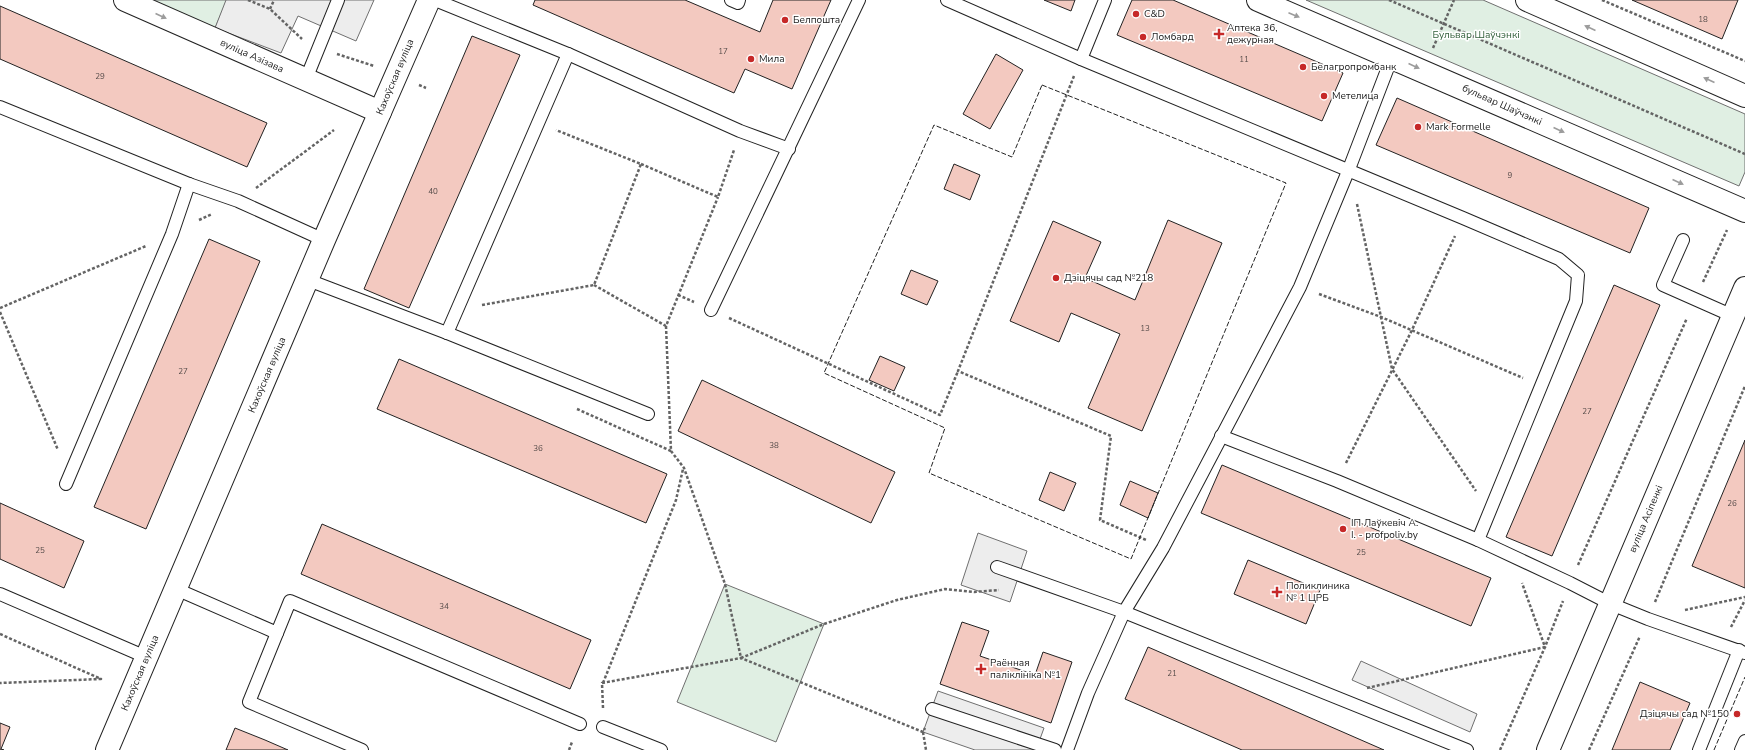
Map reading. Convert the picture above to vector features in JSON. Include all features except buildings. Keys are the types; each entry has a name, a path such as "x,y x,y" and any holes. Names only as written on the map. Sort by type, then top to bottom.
{"street":[{"name":"вуліца Азізава","path":"125,0 380,112"},
{"name":"Кахоўская вуліца","path":"107,750 324,240 429,0"},
{"name":"бульвар Шаўчэнкі","path":"1258,0 1745,211"},
{"path":"1527,0 1745,96"},
{"name":"вуліца Асіпенкі","path":"1548,750 1745,288"}],"lane":[{"path":"306,79 338,0"},
{"path":"435,0 568,54 740,131 789,149"},
{"path":"732,0 738,3 739,0"},
{"path":"711,310 789,149 858,0"},
{"path":"947,0 1081,59 1349,169 1559,259 1578,275 1576,301 1478,540"},
{"path":"1081,59 1105,0"},
{"path":"447,333 539,124 568,54"},
{"path":"1067,750 1088,693 1124,612 1162,548 1300,287 1349,169 1392,57"},
{"path":"0,108 189,184 238,201 324,240"},
{"path":"68,480 172,234 189,184"},
{"path":"1683,240 1663,285 1733,316"},
{"path":"308,280 447,333 648,414"},
{"path":"1221,436 1337,481 1478,540 1512,555 1611,604 1648,619 1722,643 1742,652 1700,750"},
{"path":"997,567 1124,612 1460,748"},
{"path":"176,589 278,633"},
{"path":"0,594 146,657"},
{"path":"362,750 249,702 290,601 580,724"},
{"path":"932,709 1055,750"},
{"path":"603,727 661,750"},
{"path":"1741,750 1745,741"}],"path":[{"path":"248,0 270,9 308,43"},
{"path":"270,9 274,0"},
{"path":"1389,0 1745,154"},
{"path":"1424,71 1454,0"},
{"path":"1602,0 1745,61"},
{"path":"331,52 364,62"},
{"path":"711,310 940,415 1081,59"},
{"path":"539,124 641,164 718,197"},
{"path":"740,131 718,197 666,326 671,451 684,468 725,584 741,658"},
{"path":"594,285 641,164"},
{"path":"1349,169 1392,369 1490,511"},
{"path":"1337,481 1412,330 1463,218"},
{"path":"1500,750 1545,647 1570,583 1726,234"},
{"path":"458,309 594,285 666,326"},
{"path":"1300,287 1381,317 1541,386"},
{"path":"0,312 68,480"},
{"path":"958,371 1111,436 1100,520 1162,548"},
{"path":"1589,750 1648,619 1745,386"},
{"path":"603,727 602,683 676,500 684,468"},
{"path":"1512,555 1545,647"},
{"path":"602,683 741,658 824,624 897,600 945,589 974,592 1002,590"},
{"path":"1648,619 1745,596"},
{"path":"1722,643 1745,600"},
{"path":"0,634 101,679 0,683"},
{"path":"1334,696 1545,647"},
{"path":"741,658 923,732"},
{"path":"926,750 923,732 932,709"}],"green space":[{"path":"151,0 227,0 215,28"},
{"name":"Бульвар Шаўчэнкі","path":"1306,0 1483,0 1745,114 1745,172 1739,186"},
{"path":"725,584 824,624 776,742 677,702"}],"shaded area":[{"path":"226,0 374,0 356,41 298,16 281,53 215,28"},
{"path":"978,533 1027,551 1010,602 961,585"},
{"path":"1361,661 1477,714 1470,732 1352,680"},
{"path":"938,691 1044,728 1036,750 975,750 923,732"}],"fence":[{"path":"1042,85 1286,183 1131,559 929,473 945,428 824,373 934,125 1012,157 1042,85"},
{"path":"1714,750 1745,677"}],"place":[{"name":"C&D","path":"1136,14"},
{"name":"Белпошта","path":"785,20"},
{"name":"Аптека 36, дежурная","path":"1219,34"},
{"name":"Ломбард","path":"1143,37"},
{"name":"Мила","path":"751,59"},
{"name":"Белагропромбанк","path":"1303,67"},
{"name":"Метелица","path":"1324,96"},
{"name":"Mark Formelle","path":"1418,127"},
{"name":"Дзіцячы сад №218","path":"1056,278"},
{"name":"ІП Лаўкевіч А. І. - profpoliv.by","path":"1343,529"},
{"name":"Поликлиника № 1 ЦРБ","path":"1277,592"},
{"name":"Раённая паліклініка №1","path":"981,669"},
{"name":"Дзіцячы сад №150","path":"1737,714"}]}
